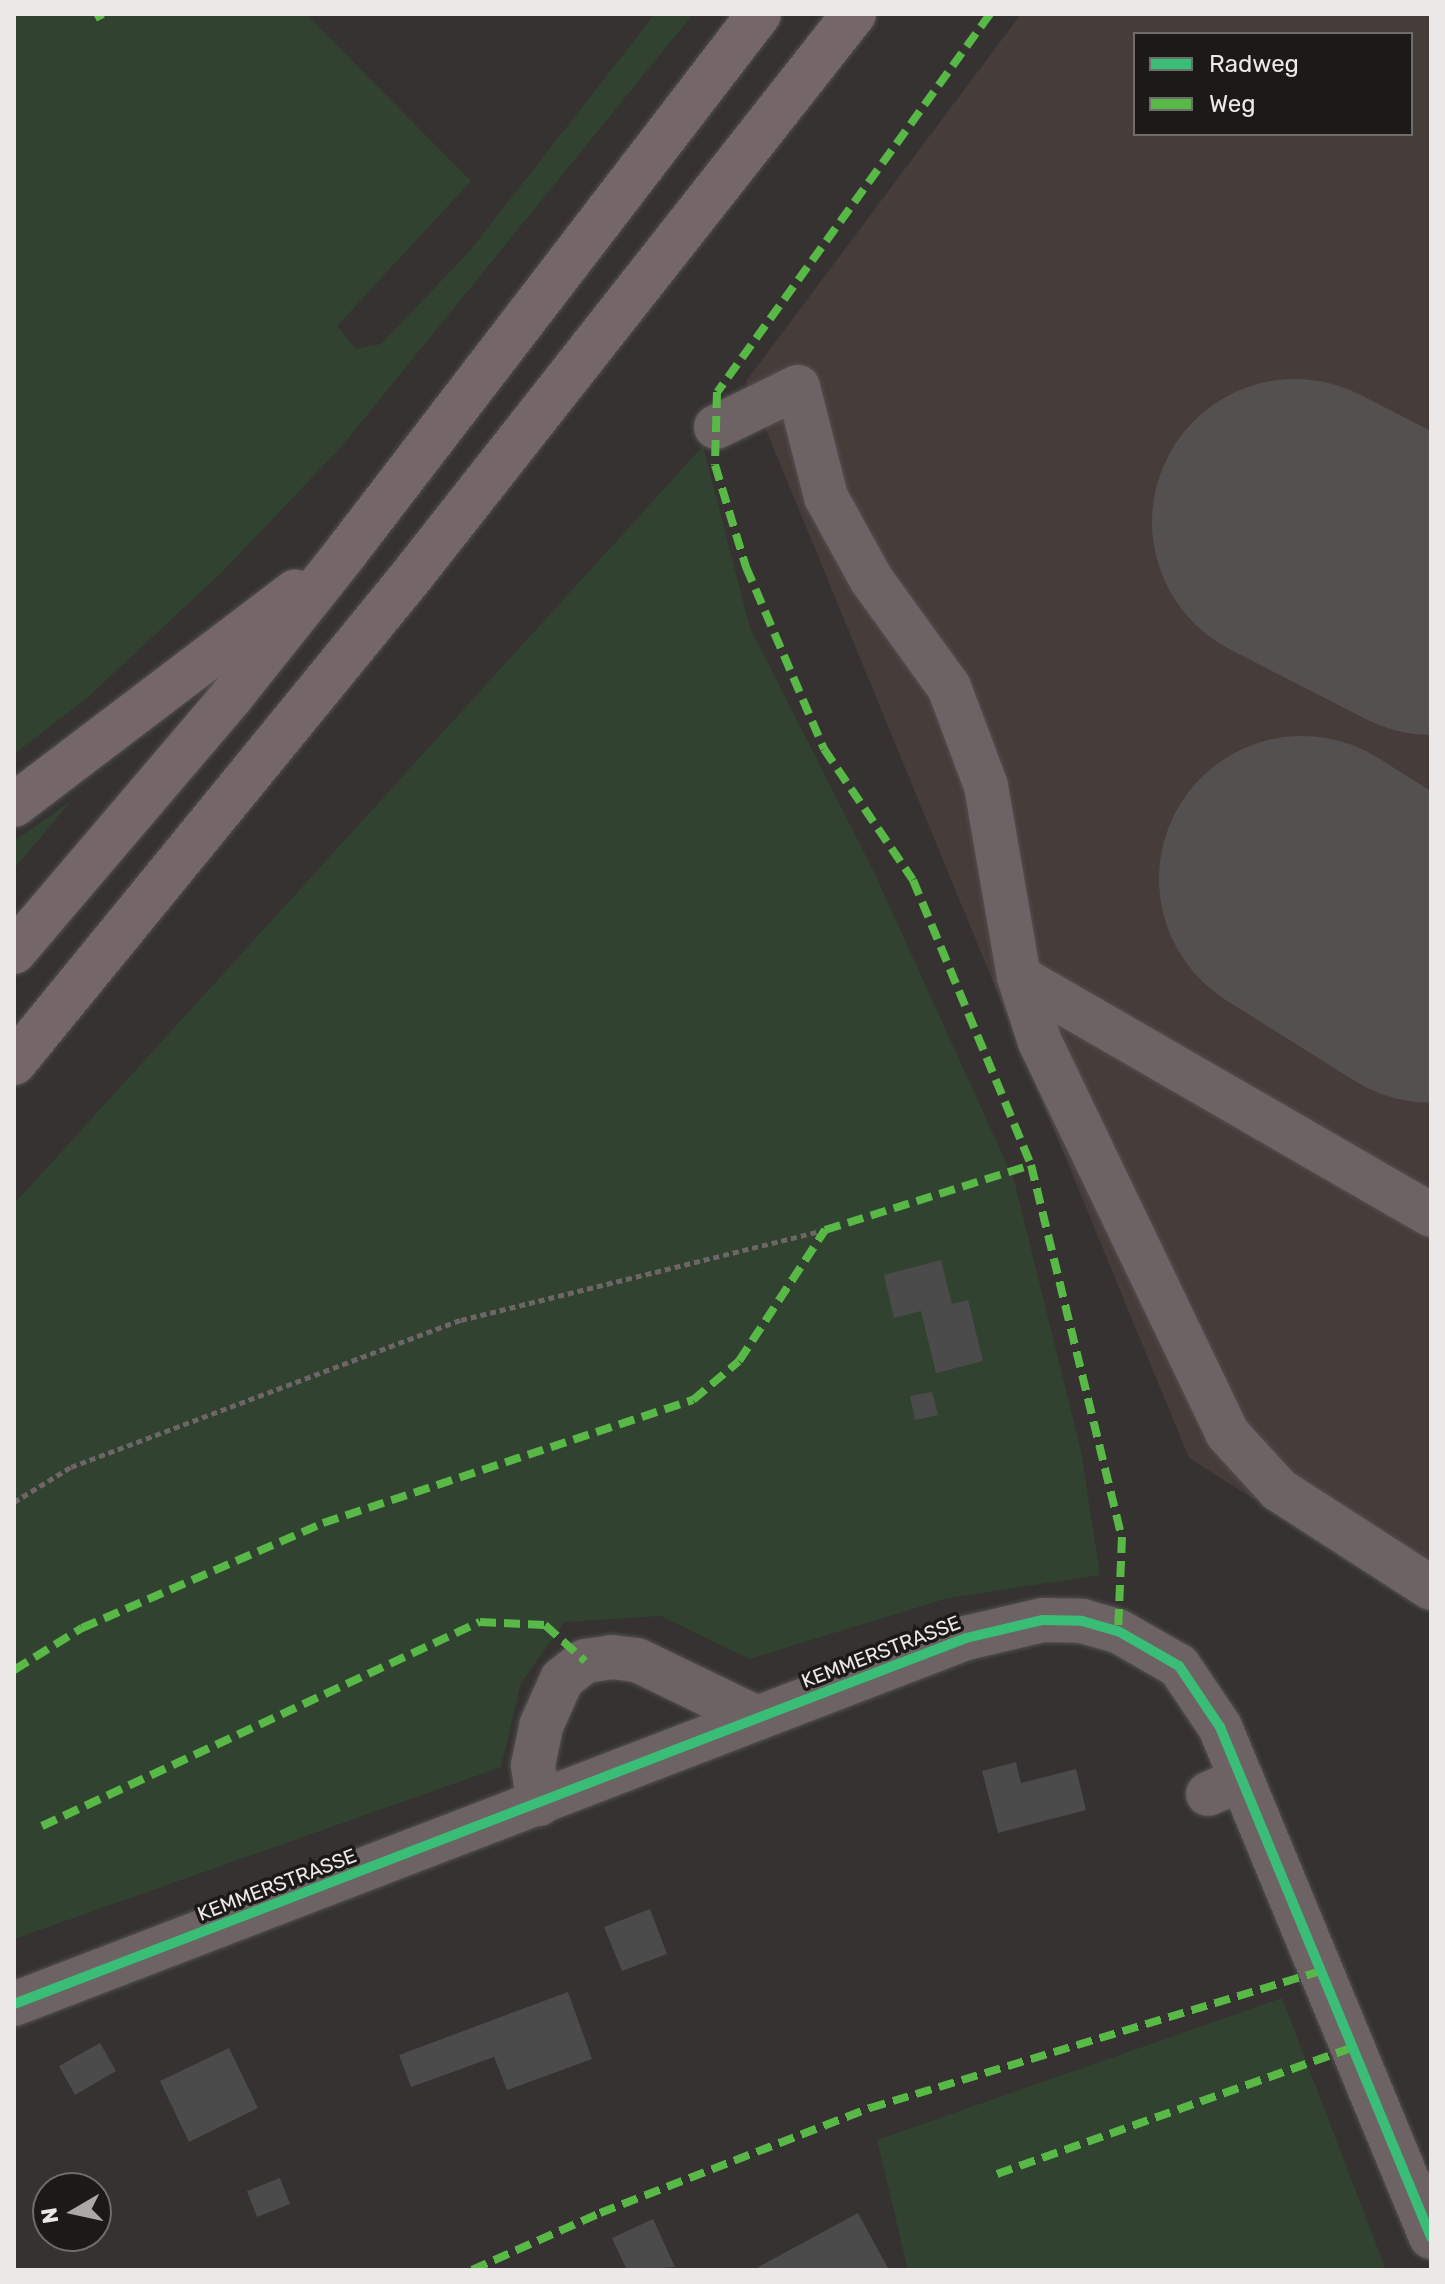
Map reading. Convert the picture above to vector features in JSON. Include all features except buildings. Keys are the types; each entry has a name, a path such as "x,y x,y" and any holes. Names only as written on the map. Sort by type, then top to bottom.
{"highway":[{"path":"14,952 231,697 347,551 759,14"},
{"path":"14,1063 410,578 854,14"},
{"path":"14,805 347,551"}],"street":[{"path":"716,427 798,387 826,497 871,579 949,687 986,786 1019,977 1040,1042 1227,1433 1279,1490 1431,1588"},
{"path":"1019,977 1431,1215"},
{"name":"KEMMERSTRASSE","path":"14,2004 966,1638 1043,1620 1082,1621 1118,1631 1179,1666 1220,1727 1225,1786 1431,2237"},
{"path":"539,1804 533,1765 541,1726 562,1679 585,1661 637,1660 757,1718"}],"path":[{"path":"14,1502 71,1467 461,1320 825,1230"}],"shaded area":[{"path":"1021,14 1431,14 1431,1611 1189,1458 746,381"}],"green space":[{"path":"14,14 306,14 471,181 337,326 356,349 381,344 468,253 655,14 693,14 341,447 223,571 87,698 14,754"},
{"path":"703,446 750,628 873,870 1014,1180 1081,1451 1100,1575 948,1598 749,1659 661,1616 564,1622 521,1683 501,1767 14,1939 14,1204"},
{"path":"71,801 14,869 14,841"},
{"path":"1282,1998 1386,2270 908,2270 877,2140"}],"runway":[{"path":"1295,522 1431,592"},
{"path":"1302,879 1431,960"}],"marked path":[{"path":"95,18 103,14"},
{"path":"990,14 717,392 715,465 746,567 824,749 913,880 1031,1165 1122,1537 1118,1631"},
{"path":"14,1670 82,1628 323,1523 693,1400 739,1361 825,1230 1031,1165"},
{"path":"42,1826 480,1622 545,1625 585,1661"},
{"path":"472,2270 600,2213 870,2108 1322,1971"},
{"path":"997,2174 1354,2047"}],"cycle path":[{"path":"14,2004 966,1638 1043,1620 1082,1621 1118,1631 1179,1666 1220,1727 1431,2237"}]}
